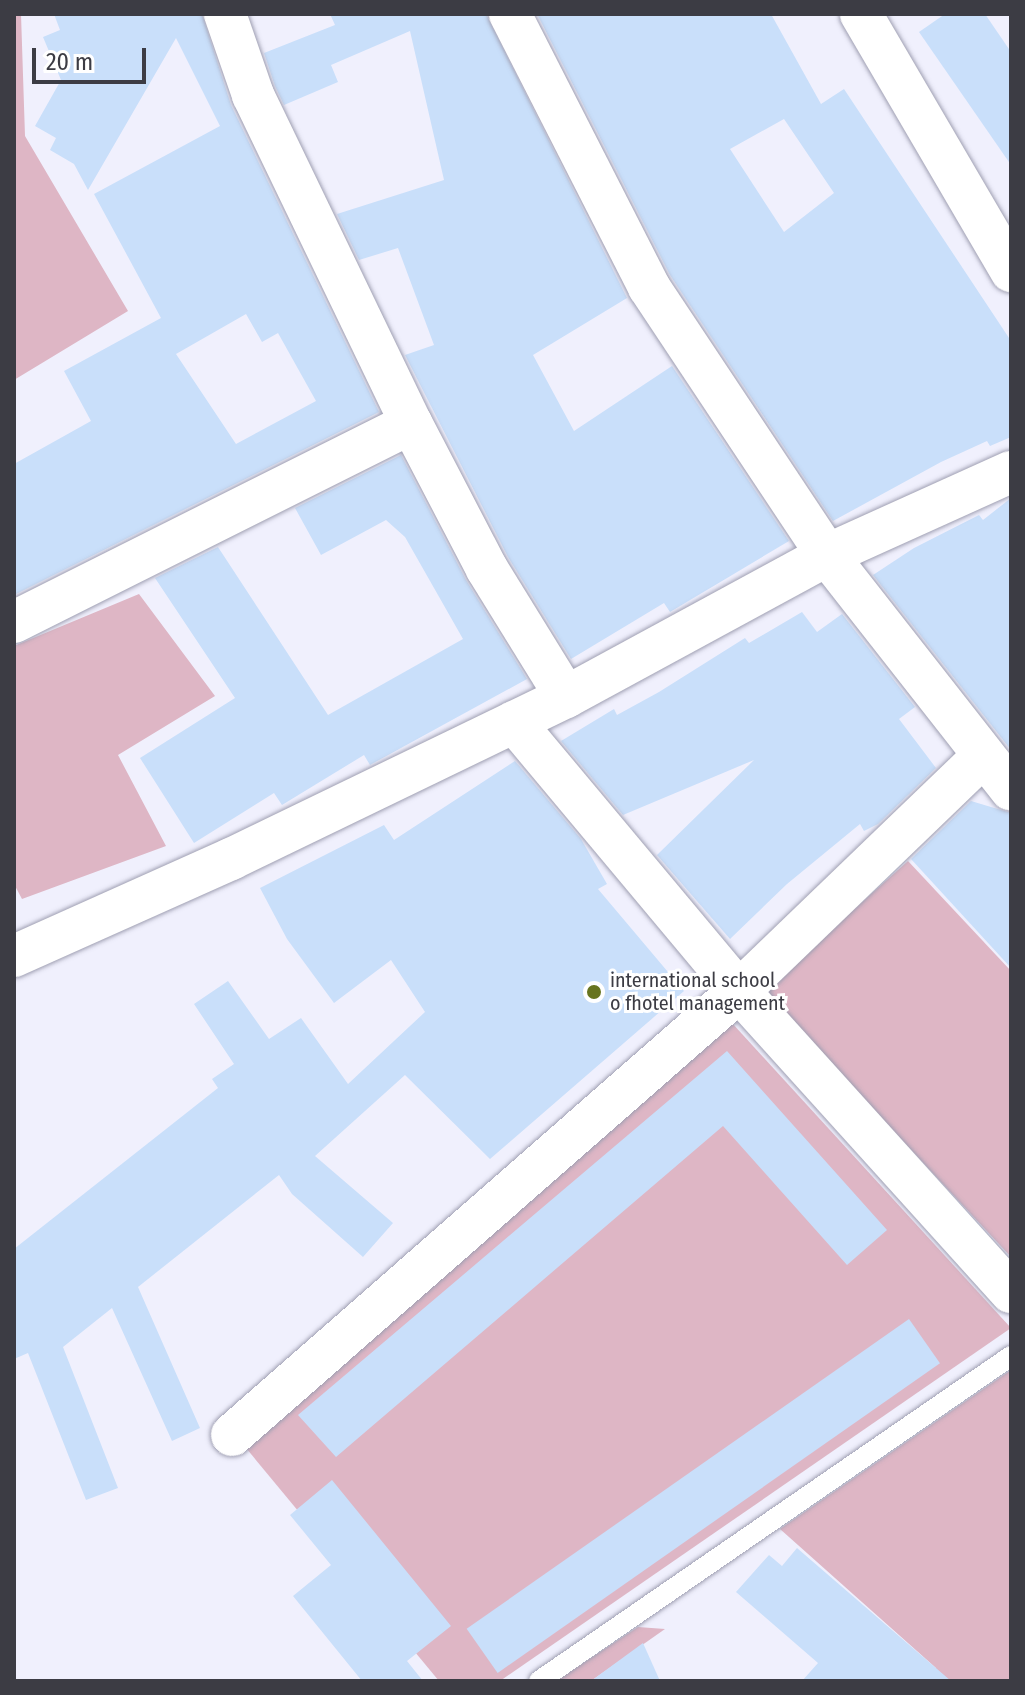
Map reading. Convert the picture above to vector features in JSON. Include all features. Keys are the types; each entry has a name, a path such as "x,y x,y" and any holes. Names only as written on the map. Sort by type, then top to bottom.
{"street":[{"path":"225,14 253,95 411,423 487,569 566,697"},
{"path":"510,14 649,287 827,555 981,758 1011,790"},
{"path":"861,14 1011,271"},
{"path":"14,622 411,423"},
{"path":"14,956 566,697 827,555 1011,472"},
{"path":"514,722 739,991 1011,1292"},
{"path":"232,1435 739,991 981,758"}],"lane":[{"path":"539,1681 1011,1356"}],"shaded area":[{"path":"14,14 21,14 25,136 128,311 14,380"},
{"path":"139,594 215,696 118,755 166,846 22,899 14,884 14,646"},
{"path":"908,861 1011,971 1011,1257 763,991"},
{"path":"732,1023 1011,1328 500,1681 439,1681 241,1442"},
{"path":"1011,1370 1011,1681 931,1681 936,1668 780,1529"},
{"path":"638,1627 665,1629 591,1681 556,1681"}],"building":[{"path":"54,14 202,14 231,105 379,412 14,595 14,464 91,421 64,371 161,318 94,194 220,126 176,38 88,190 74,164 50,150 56,138 35,126 61,80 43,37 60,30","holes":["246,314 262,342 278,333 316,401 236,444 176,354"]},
{"path":"330,14 486,14 627,298 533,355 574,431 672,366 789,541 670,612 664,603 571,659 508,557 405,355 434,345 398,248 359,260 337,214 444,180 410,31 331,65 338,82 284,105 275,86 264,53 335,25"},
{"path":"537,14 771,14 821,104 844,89 1011,341 1011,437 990,446 987,441 941,462 833,521 670,275","holes":["784,119 834,193 784,232 730,149"]},
{"path":"945,14 985,14 1011,52 1011,165 919,32"},
{"path":"401,455 466,580 527,679 370,765 364,755 282,805 274,793 194,843 140,758 235,698 155,578 218,547 328,715 463,639 405,537 386,520 321,555 295,508"},
{"path":"1011,498 1011,750 873,575 914,548 979,515 983,520"},
{"path":"802,612 817,632 842,614 915,707 899,719 936,768 878,824 864,831 860,824 787,884 730,939 657,855 754,760 623,815 561,741 614,709 617,715 659,692 745,638 749,643"},
{"path":"515,761 581,839 607,884 598,889 684,991 490,1159 405,1075 315,1156 393,1223 363,1257 292,1194 279,1175 138,1287 200,1428 172,1441 112,1308 63,1347 118,1488 86,1500 28,1353 14,1359 14,1249 218,1088 212,1079 234,1064 194,1004 228,981 269,1039 301,1018 348,1084 425,1012 391,960 334,1003 287,939 260,888 384,825 394,840"},
{"path":"971,801 1011,813 1011,968 911,859"},
{"path":"727,1051 887,1230 847,1265 723,1126 336,1457 298,1415"},
{"path":"909,1319 940,1363 498,1673 467,1629"},
{"path":"332,1480 451,1626 407,1661 423,1681 362,1681 293,1596 331,1565 290,1515"},
{"path":"797,1548 951,1681 802,1681 818,1663 736,1592 769,1555 782,1566"},
{"path":"643,1643 660,1681 591,1681"}],"place":[{"name":"international school o fhotel management","path":"594,992"}]}
